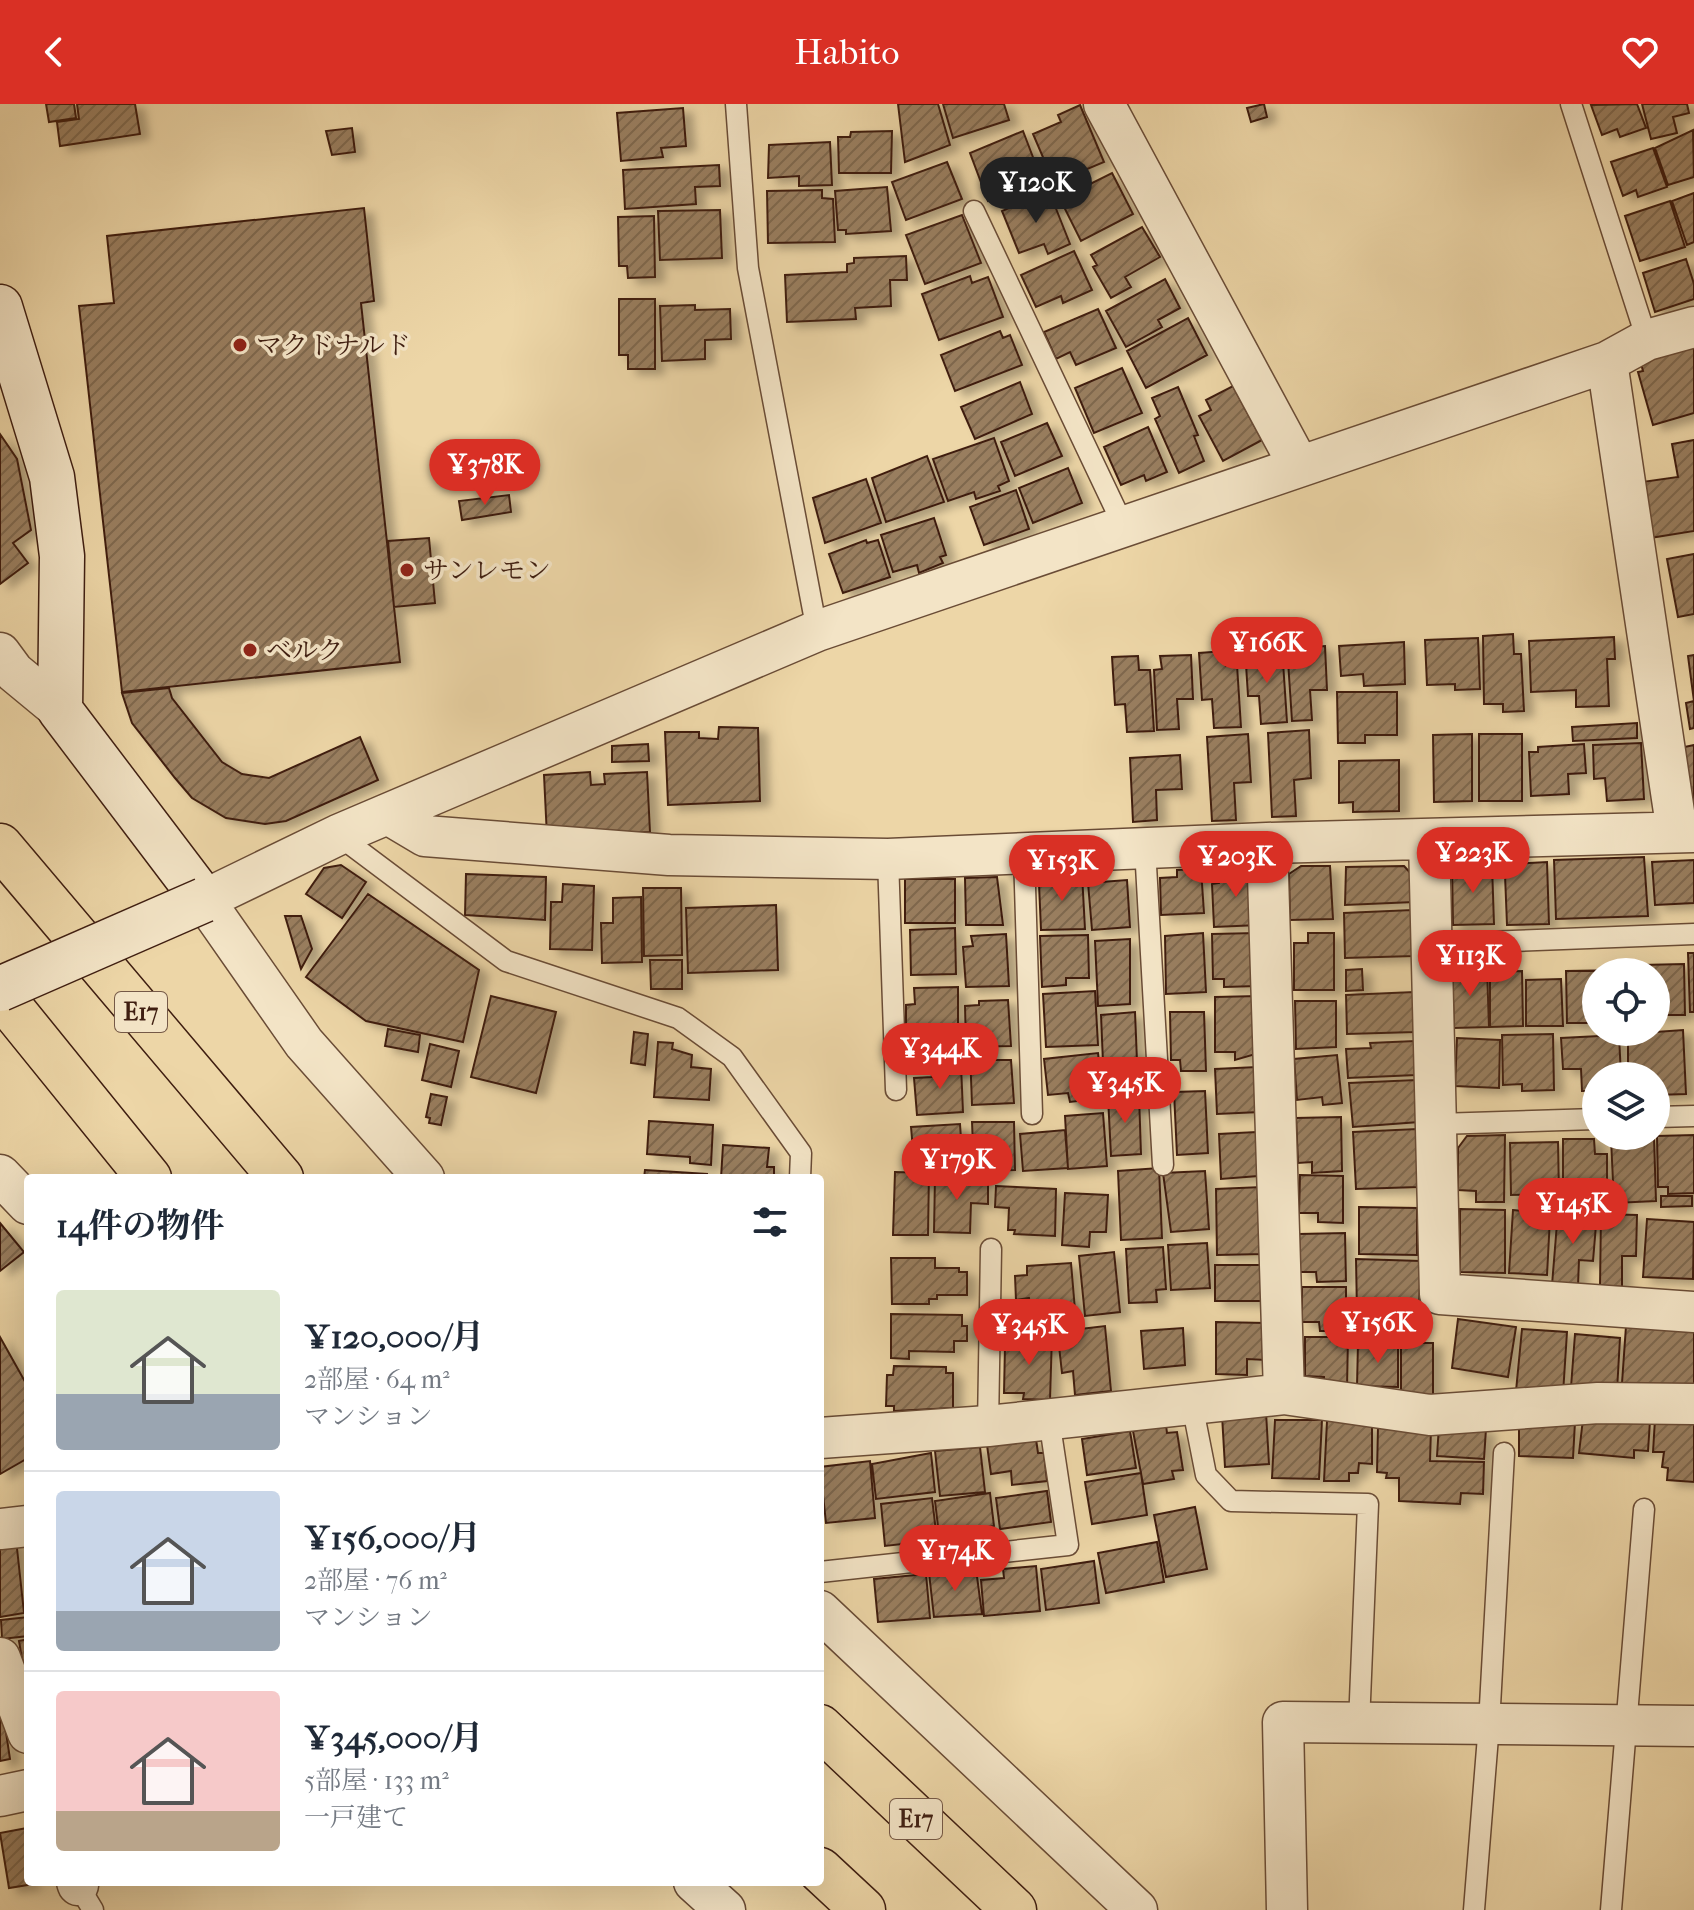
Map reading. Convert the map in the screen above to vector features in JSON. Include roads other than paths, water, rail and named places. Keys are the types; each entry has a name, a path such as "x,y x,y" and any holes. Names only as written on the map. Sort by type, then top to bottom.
{"highway":[{"name":"E17","path":"0,846 278,1174"},
{"path":"0,991 146,1174"},
{"name":"E17","path":"824,1731 1014,1910"},
{"path":"824,1874 863,1910"}],"street":[{"path":"1104,104 1299,466"},
{"path":"0,307 52,477 62,556 60,710"},
{"path":"0,991 204,900 338,835 817,631 1607,362 1647,340 1694,327"},
{"path":"388,814 425,836 669,855 888,859 1267,843 1686,832 1607,362"},
{"path":"0,653 14,672 60,710 204,900 304,1043 420,1174"},
{"path":"1429,839 1440,1294 1694,1312"},
{"path":"1267,843 1284,1394"},
{"path":"0,1175 24,1200"},
{"path":"824,1438 988,1426 1284,1394 1430,1415 1598,1403 1694,1404"},
{"path":"0,1529 24,1526"},
{"path":"824,1615 1137,1910"},
{"path":"0,1658 24,1722"},
{"path":"1287,1910 1283,1722 1694,1726"},
{"path":"0,1796 24,1791"},
{"path":"698,1886 725,1910"}],"lane":[{"path":"736,104 748,268 817,631"},
{"path":"1571,104 1647,340"},
{"path":"974,211 1124,527"},
{"path":"338,835 506,961 678,1018 732,1057 801,1153 800,1174"},
{"path":"1145,848 1163,1165"},
{"path":"1024,854 1032,1114"},
{"path":"888,859 896,1090"},
{"path":"1431,944 1694,934"},
{"path":"1670,1117 1694,1116"},
{"path":"1438,1124 1582,1119"},
{"path":"988,1426 991,1249"},
{"path":"1192,1404 1206,1475 1231,1501 1368,1504 1359,1724"},
{"path":"824,1572 1068,1545 1049,1419"},
{"path":"1474,1910 1489,1724 1504,1453"},
{"path":"1611,1910 1644,1509"}],"place":[{"name":"マクドナルド","path":"240,345"},
{"name":"サンレモン","path":"407,570"},
{"name":"ベルク","path":"250,650"}]}
